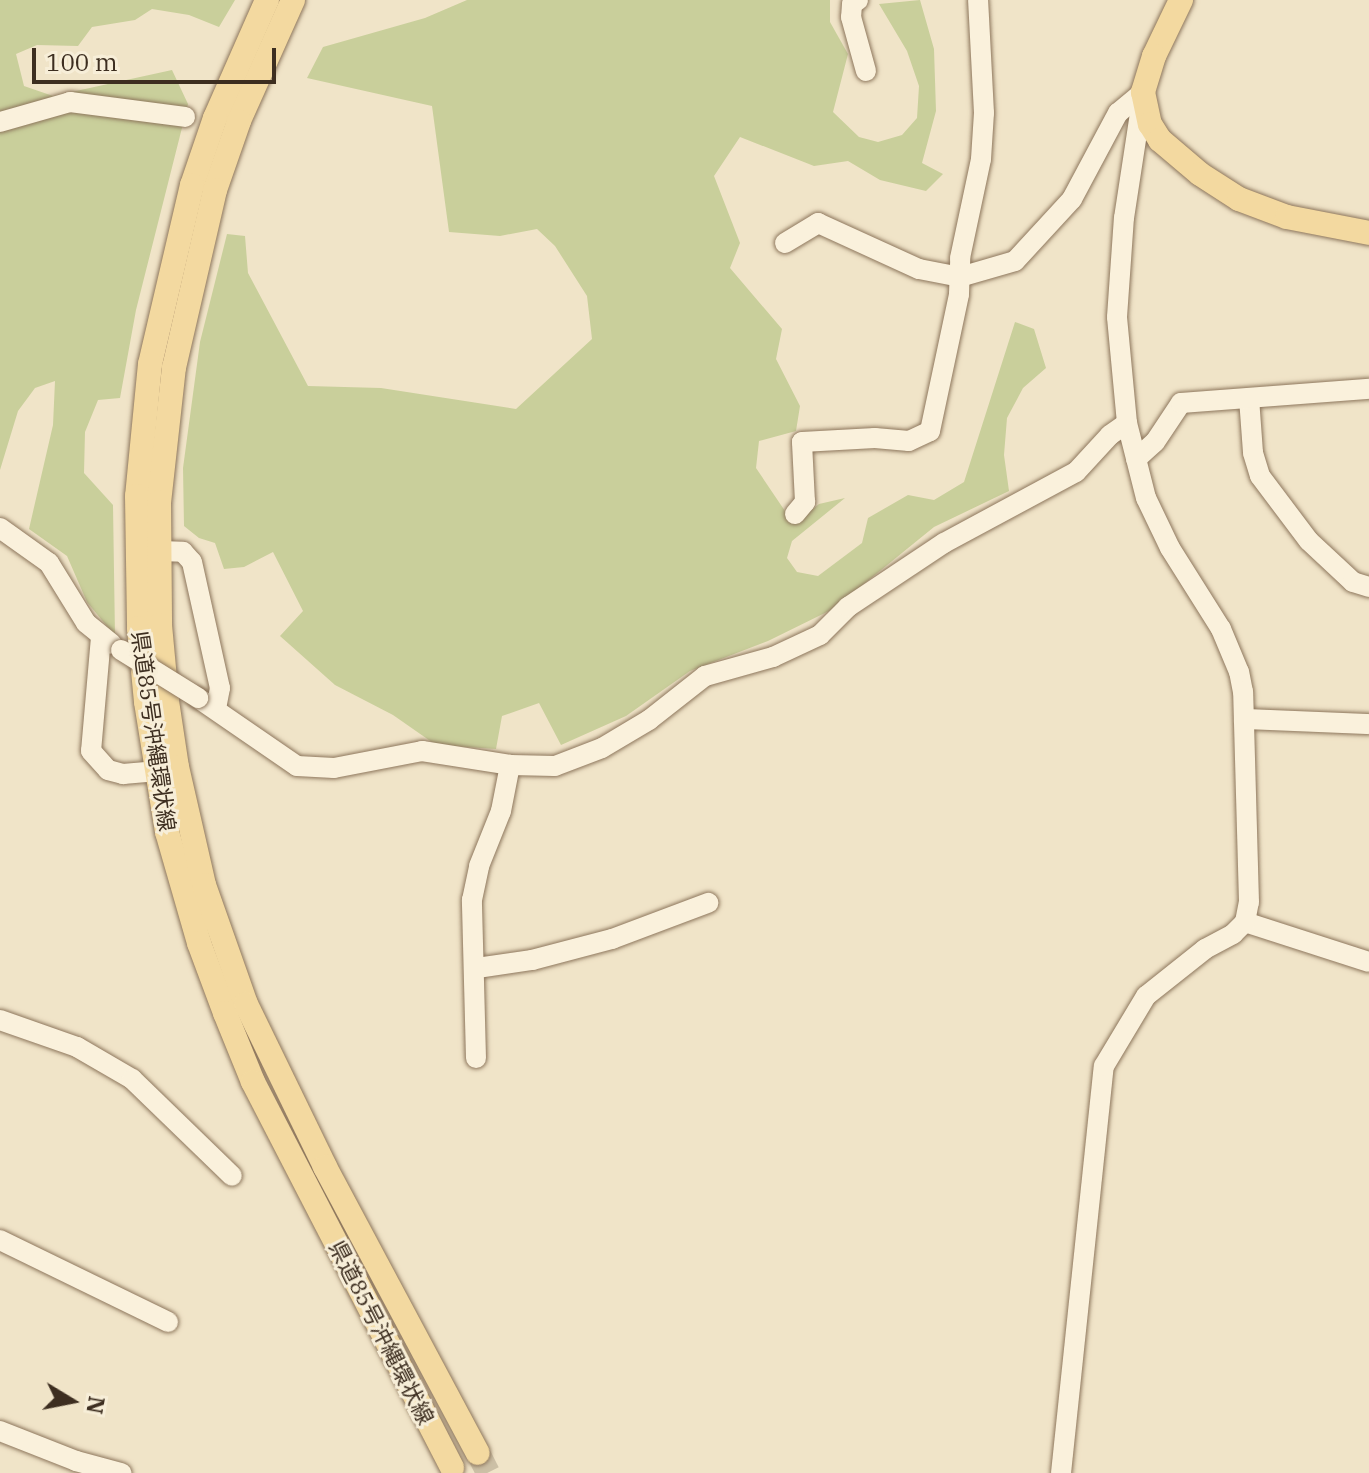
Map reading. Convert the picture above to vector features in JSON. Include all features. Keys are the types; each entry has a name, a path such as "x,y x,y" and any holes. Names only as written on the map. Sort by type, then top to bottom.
{"main road":[{"name":"県道85号沖縄環状線","path":"267,0 215,118 192,185 157,326 144,403 136,540 139,628 157,782 170,846 199,943 253,1082 452,1468"},
{"name":"県道85号沖縄環状線","path":"293,0 239,121 207,219 174,367 159,502 167,701 185,805 220,938 274,1068 478,1453"},
{"path":"1181,0 1154,56 1143,92 1150,124 1160,140 1200,174 1239,199 1287,217 1369,233"}],"street":[{"path":"858,0 852,4 851,17 866,71"},
{"path":"795,514 805,502 802,442 875,438 909,441 930,431 981,159 984,113 978,0"},
{"path":"785,243 818,223 919,269 960,277 1015,261 1072,199 1118,113 1143,92"},
{"path":"1061,1473 1104,1066 1146,996 1205,949 1233,934 1245,922 1249,868 1243,692 1233,654 1170,548 1146,498 1127,423 1117,317 1124,218 1143,92"},
{"path":"0,122 70,102 185,117"},
{"path":"1136,459 1155,442 1181,403 1369,389"},
{"path":"1249,398 1253,453 1260,476 1309,541 1353,582 1369,587"},
{"path":"0,528 49,563 86,623 101,637 207,703 297,766 334,768 422,751 510,765 555,766 602,748 649,720 705,676 773,657 820,635 848,607 944,543 1076,472 1110,435 1127,423"},
{"path":"159,551 183,552 192,562 220,688 207,703"},
{"path":"101,637 91,751 108,770 157,782"},
{"path":"1244,719 1369,724"},
{"path":"476,1058 477,968 472,900 479,866 501,811 510,765"},
{"path":"477,968 532,960 612,939 708,903"},
{"path":"1245,922 1369,962"},
{"path":"0,1020 77,1047 132,1079 232,1176"},
{"path":"0,1240 168,1322"},
{"path":"0,1431 76,1461 121,1473"}],"green space":[{"path":"0,0 235,0 219,27 189,15 152,9 135,20 92,27 78,46 37,45 16,54 24,86 53,96 172,70 188,104 136,310 120,398 98,400 85,432 84,473 113,505 115,636 87,602 67,556 29,529 53,425 55,381 35,388 18,411 0,470"},
{"path":"467,0 830,0 830,22 848,54 833,112 859,137 878,142 902,135 917,118 919,86 907,51 879,4 920,0 934,49 936,111 922,163 943,174 926,191 880,180 848,161 814,166 740,137 714,176 740,243 730,268 782,329 776,359 800,406 796,431 759,441 756,468 785,511 798,521 819,504 845,498 792,541 787,558 797,572 818,576 862,543 868,518 908,495 934,500 964,482 1015,322 1034,329 1046,368 1023,388 1007,418 1004,455 1009,491 934,527 833,609 768,641 690,671 626,716 561,745 539,703 502,716 496,749 436,745 393,715 335,685 280,636 303,611 273,552 244,567 224,569 215,543 199,538 184,526 183,468 200,342 227,234 245,236 248,273 308,386 381,388 516,409 592,339 587,296 555,246 537,229 500,236 449,232 432,106 307,78 323,47 425,18"}],"tunnel":[{"path":"478,1453 488,1473"}]}
